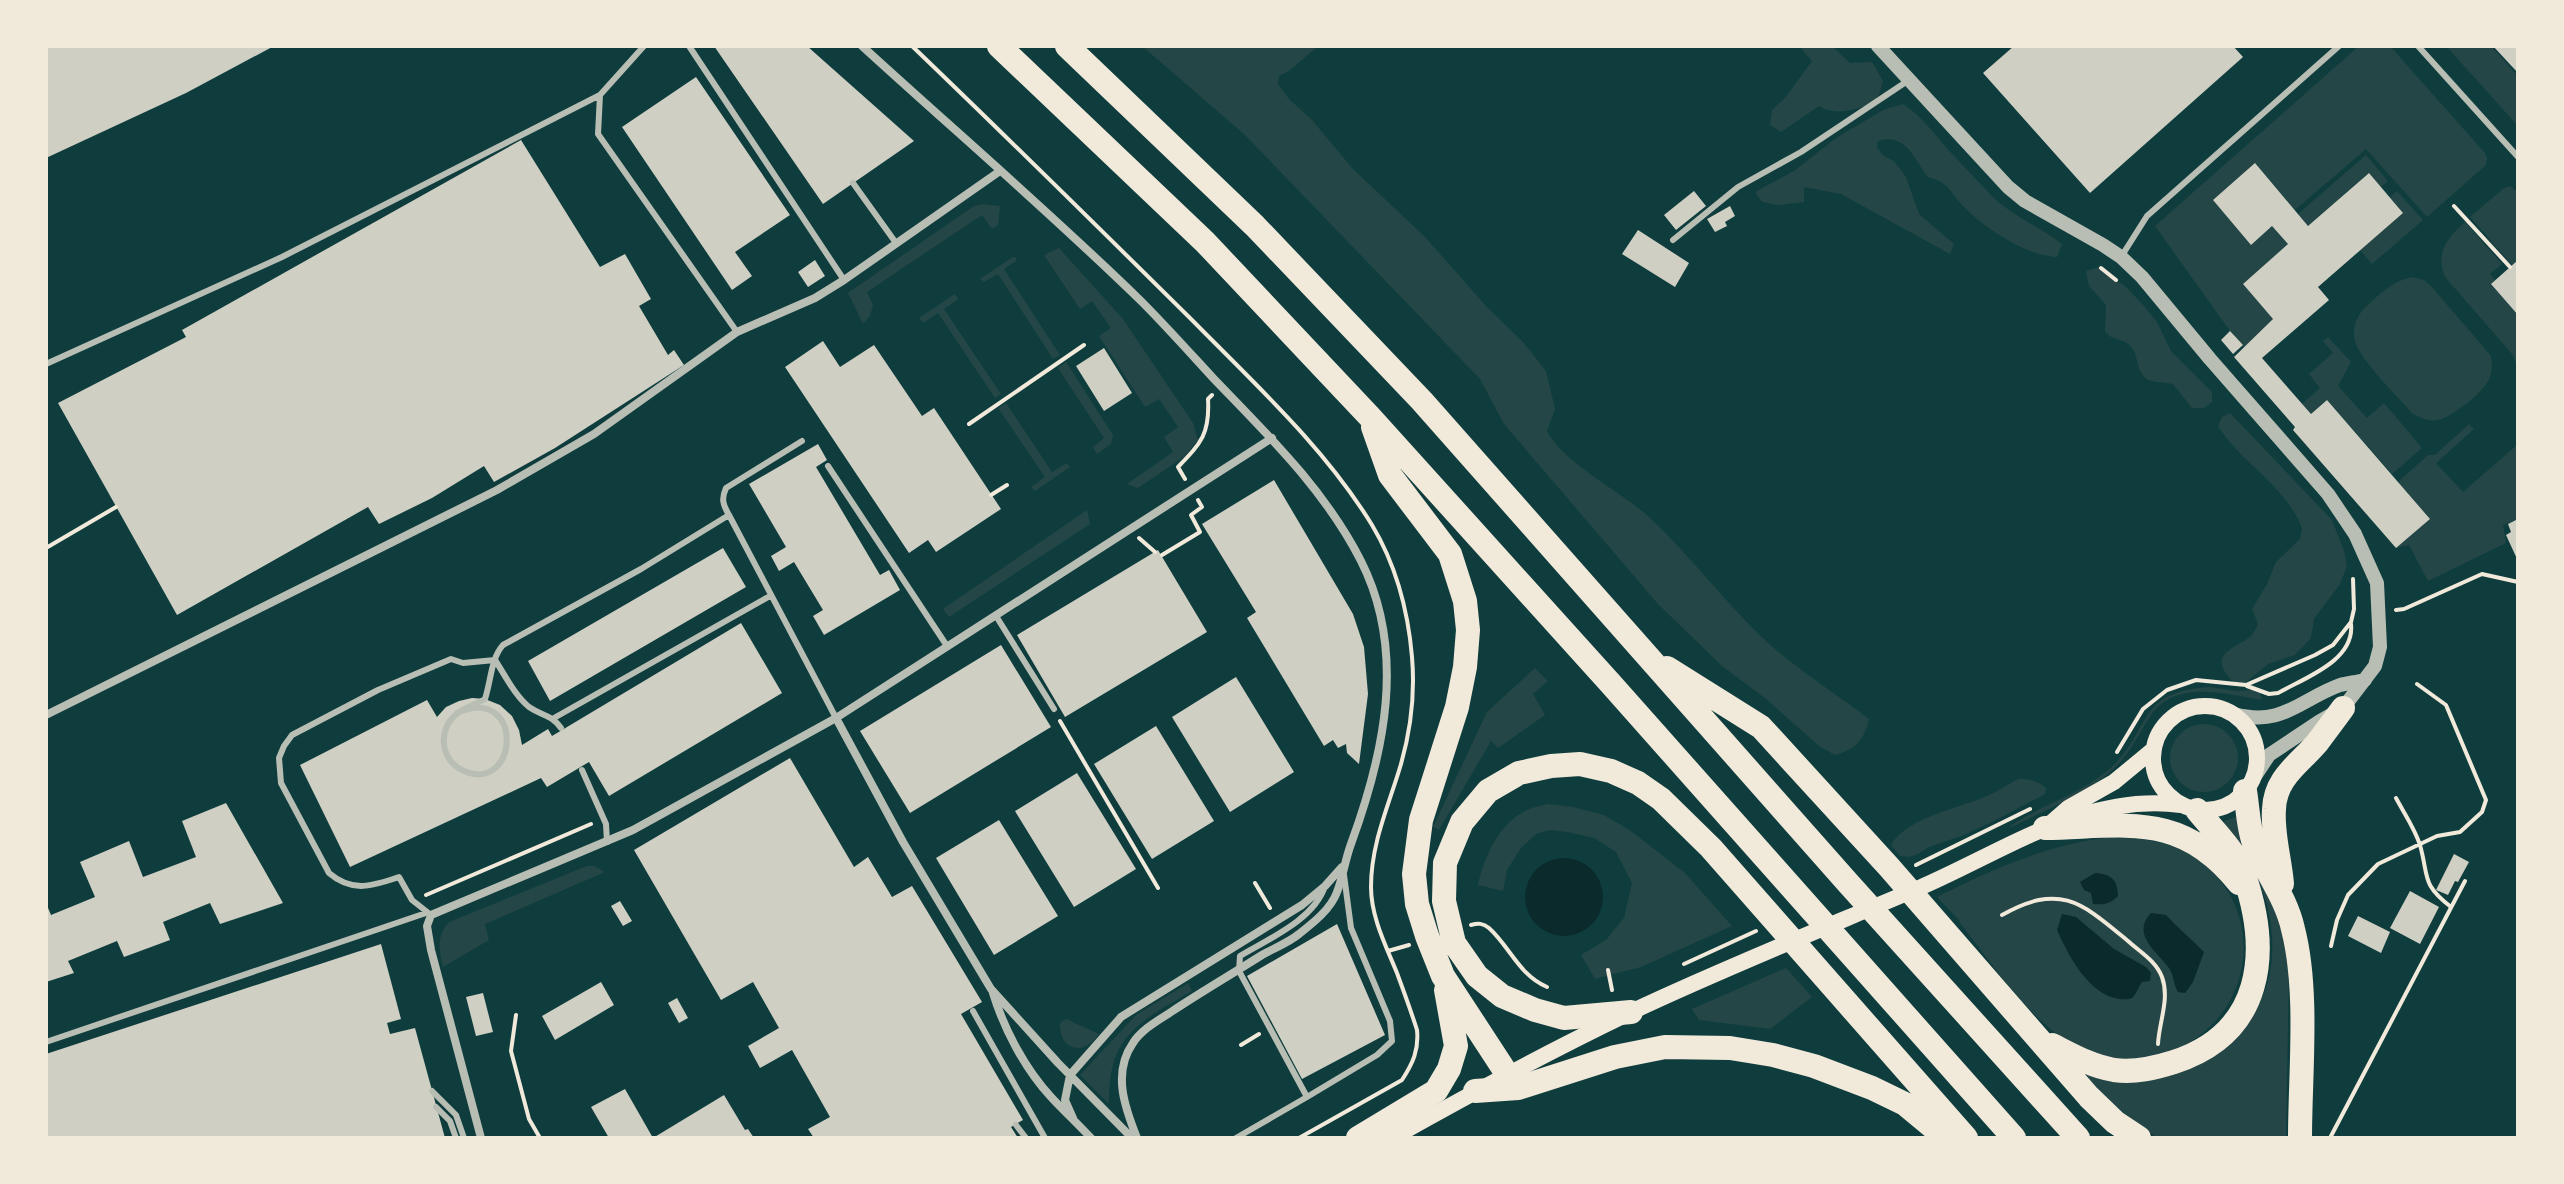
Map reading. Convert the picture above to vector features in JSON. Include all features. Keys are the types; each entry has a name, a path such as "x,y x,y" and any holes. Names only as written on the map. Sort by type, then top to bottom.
{"highway":[{"path":"999,46 1205,242 1370,417 2014,1138"},
{"path":"1067,46 1255,226 1411,390 2078,1138"},
{"path":"1358,1138 1436,1091 1449,1069 1456,1046 1443,976 1417,904 1414,874 1421,820 1457,707 1468,630 1465,601 1450,554 1390,475 1370,417"},
{"path":"1642,651 1761,727 1901,867 1923,906 2089,1097 2115,1122 2139,1138"},
{"path":"2283,898 2273,823 2278,790 2286,773 2315,746 2343,708"},
{"path":"1631,1012 1564,1018 1535,1010 1502,996 1477,976 1454,943 1444,901 1445,863 1462,822 1488,791 1519,773 1580,764 1611,771 1638,783 1661,799 1711,848 1767,921 1809,957 1966,1138"},
{"path":"2249,785 2254,844 2283,898 2299,959 2300,1138"},
{"path":"2040,1039 2092,1065 2141,1071 2192,1056 2217,1041 2238,1018 2247,1003 2257,970 2259,943 2256,916 2244,875 2235,859 2189,807"},
{"path":"2038,818 2166,830 2196,844 2233,875 2248,894"},
{"path":"1443,976 1507,1074"},
{"path":"1475,1091 1518,1088 1615,1057 1665,1047 1730,1048 1814,1066 1872,1088 1905,1104 1946,1138"}],"main road":[{"path":"2038,818 2155,801 2189,807 2224,807 2249,785 2257,761 2255,743 2247,727 2234,714 2210,706 2185,710 2164,725 2154,749 2153,765 2158,781 2168,795 2189,807"},
{"path":"1392,1138 1507,1074 1631,1012 1928,884 2038,818 2068,808 2114,782 2154,749"}],"street":[{"path":"862,46 1141,302 1272,438 1344,529 1375,598 1387,651 1388,692 1379,751 1337,895 1323,913 1295,937 1150,1025 1133,1043 1122,1079 1123,1104 1134,1138"},
{"path":"1878,46 2008,187 2025,201 2121,257 2142,277 2328,494 2360,546 2377,583 2380,647 2375,666 2343,708 2269,755 2249,785"},
{"path":"46,715 497,490 594,434 737,332 815,298 844,280 1000,171"},
{"path":"481,1138 431,950 428,914 607,842 836,718 1272,438"},
{"path":"2234,714 2272,717 2339,686 2365,680"},
{"path":"836,718 903,842 991,989 1070,1075 1134,1138"},
{"path":"1073,1118 1065,1100 1070,1075 1121,1017 1302,905 1343,866"},
{"path":"991,989 1002,1021 1031,1070 1049,1095 1091,1138"}],"lane":[{"path":"46,364 282,257 600,95 644,46"},
{"path":"689,46 844,280"},
{"path":"2121,257 2147,216 2339,46"},
{"path":"2418,46 2518,157"},
{"path":"1673,240 1738,187 1801,152 1909,80"},
{"path":"600,95 598,134 737,332"},
{"path":"853,183 896,243"},
{"path":"802,441 726,488 723,505 836,718"},
{"path":"828,466 947,646"},
{"path":"457,713 478,708 489,711 505,726 508,748 496,766 476,774 464,771 449,759 444,750 445,730 457,713 485,699 495,654 503,645 641,569 729,515"},
{"path":"554,718 770,596"},
{"path":"996,616 1054,709"},
{"path":"428,914 412,900 399,877 379,884 352,887 339,882 329,873 281,783 279,758 292,735 378,690 451,659 463,663 495,660"},
{"path":"495,660 526,705 554,718 561,728"},
{"path":"582,770 606,824 607,842"},
{"path":"1236,1138 1377,1055 1392,1041 1390,1021 1351,928 1343,866"},
{"path":"1307,1097 1237,963 1240,956 1296,921 1315,905 1325,886"},
{"path":"46,1042 428,914"},
{"path":"973,1011 1045,1138"},
{"path":"432,1091 456,1115 464,1138"},
{"path":"436,1107 450,1121 456,1138"},
{"path":"1016,1125 1026,1138"}],"path":[{"path":"912,46 1067,195 1278,408 1339,475 1373,527 1393,566 1402,593 1413,659 1412,702 1408,736 1372,862 1371,891 1376,919 1417,1030 1418,1047 1412,1065 1402,1080 1299,1138"},
{"path":"2454,206 2510,267"},
{"path":"2095,263 2124,287"},
{"path":"969,424 1084,345"},
{"path":"991,495 1007,485"},
{"path":"46,548 116,507"},
{"path":"2108,760 2118,751 2143,709 2167,690 2196,680 2246,685 2269,694 2278,693 2327,666 2346,647 2352,633 2351,569"},
{"path":"2354,609 2404,609 2482,574 2518,582"},
{"path":"2246,685 2333,645 2351,622"},
{"path":"2331,946 2337,920 2348,895 2378,864 2419,843 2460,832 2482,812 2486,800 2446,705 2417,684"},
{"path":"1054,709 1158,888"},
{"path":"2396,798 2419,843 2427,883 2435,895 2451,908"},
{"path":"412,900 603,817"},
{"path":"1901,867 2038,818"},
{"path":"2330,1138 2465,881"},
{"path":"1255,883 1266,902"},
{"path":"2002,915 2043,900 2065,899 2098,916 2154,963 2162,977 2165,996 2158,1031 2158,1050 2165,1065"},
{"path":"1678,967 1767,921"},
{"path":"1469,925 1478,923 1487,926 1521,968 1538,983 1558,992"},
{"path":"1388,951 1417,942"},
{"path":"1608,970 1612,990"},
{"path":"1600,992 1624,988"},
{"path":"516,1015 511,1051 529,1119 540,1138"},
{"path":"1241,1045 1250,1040"}],"shaded area":[{"path":"1142,46 1318,46 1279,76 1278,84 1353,169 1425,237 1546,371 1555,409 1547,431 1555,443 1565,454 1649,517 1767,642 1869,719 1858,743 1835,755 1819,746 1765,698 1722,666 1658,604 1504,424 1480,379 1245,135"},
{"path":"1799,46 1832,46 1850,63 1872,62 1883,81 1877,101 1840,111 1819,106 1781,132 1770,125 1772,110 1785,98 1812,61"},
{"path":"2359,46 2390,46 2485,153 2486,165 2427,217 2366,149 2295,210 2255,164 2213,200 2251,244 2272,226 2288,244 2243,284 2273,319 2245,348 2155,226"},
{"path":"2446,46 2491,46 2518,76 2518,126"},
{"path":"1903,104 1925,122 1998,202 2062,244 2057,257 2020,247 1984,224 1946,186 1928,177 1908,149 1896,140 1878,141 1877,148 1894,161 1906,177 1919,214 1954,244 1950,254 1841,194 1804,187 1804,202 1778,205 1762,202 1755,192 1794,171 1836,138 1883,110"},
{"path":"2366,155 2388,181 2381,187 2368,173 2308,226 2298,214"},
{"path":"2510,186 2518,192 2518,260 2512,265 2470,217"},
{"path":"2397,191 2423,220 2372,264 2360,250 2403,213 2390,197"},
{"path":"974,206 1000,206 998,225 992,229 982,215 867,292 873,305 870,316 863,324 848,293"},
{"path":"2465,222 2502,264 2490,274 2495,280 2491,284 2518,315 2518,367 2512,354 2445,277 2441,261 2444,246"},
{"path":"1059,248 1123,319 1193,423 1198,440 1184,457 1138,488 1127,484 1173,452 1164,437 1178,427 1159,399 1145,407 1099,336 1111,328 1092,301 1080,309 1044,255"},
{"path":"1013,257 1016,261 1004,269 1060,355 1053,359 998,274 984,282 980,279"},
{"path":"2099,267 2127,288 2144,306 2157,322 2171,351 2212,392 2212,402 2204,408 2192,408 2173,384 2147,379 2140,371 2132,347 2105,332 2106,305 2089,286 2086,271"},
{"path":"2412,277 2424,280 2432,287 2491,356 2490,378 2484,386 2458,410 2438,420 2413,414 2372,368 2355,341 2355,324 2362,310 2390,287"},
{"path":"955,294 958,299 944,309 1001,394 995,398 938,313 923,323 919,318"},
{"path":"2328,337 2351,362 2338,386 2367,418 2384,403 2422,448 2392,474 2327,400 2311,414 2302,404 2320,388 2309,374 2333,353 2323,341"},
{"path":"1066,362 1113,435 1111,444 1097,454 1093,447 1104,438 1058,368"},
{"path":"1006,403 1052,472 1067,463 1070,467 1035,491 1031,487 1045,477 998,408"},
{"path":"2230,413 2332,520 2347,566 2340,584 2314,619 2311,638 2295,655 2268,664 2244,684 2229,677 2223,667 2224,655 2254,632 2258,624 2252,609 2276,562 2300,539 2302,528 2285,499 2218,426 2222,417"},
{"path":"2469,424 2474,429 2436,463 2463,492 2518,444 2518,519 2503,525 2506,543 2428,581 2409,545 2396,548 2430,519 2398,482 2428,455 2435,455"},
{"path":"1087,510 1090,524 949,617 943,609"},
{"path":"1535,668 1548,681 1533,694 1545,715 1498,748 1491,741 1439,830 1433,827 1487,712"},
{"path":"2210,687 2252,690 2260,693 2262,700 2201,692 2172,697 2159,705 2127,754 2109,773 2075,796 2010,826 2084,787 2107,771 2132,742 2147,716 2168,696"},
{"path":"2204,724 2228,734 2238,758 2228,782 2204,792 2180,782 2170,758 2180,734"},
{"path":"2019,779 2040,784 2046,788 2045,794 1996,820 1918,854 1900,856 1891,845 1899,834 1911,826 1985,797"},
{"path":"1547,804 1604,815 1631,831 1685,873 1732,926 1641,967 1595,979 1581,955 1606,940 1624,918 1632,883 1616,852 1594,838 1550,830 1536,834 1521,848 1507,870 1503,891 1478,885 1488,854 1506,826 1523,812"},
{"path":"2243,814 2281,922 2289,967 2286,1138 2157,1138 2104,1097 2086,1076 2156,1078 2181,1072 2227,1041 2259,1004 2270,971 2270,917 2260,883 2220,823"},
{"path":"2115,837 2157,842 2196,858 2220,880 2235,906 2243,934 2243,963 2235,991 2220,1016 2198,1037 2158,1056 2122,1059 2099,1055 2060,1036 2028,1008 1959,920 1937,897 2023,858 2069,845"},
{"path":"1564,858 1579,861 1596,875 1603,897 1600,912 1586,929 1564,936 1549,933 1532,919 1525,897 1528,882 1542,865"},
{"path":"587,866 605,872 485,924 489,940 443,967 440,938 449,922"},
{"path":"2095,873 2109,876 2115,882 2118,896 2112,901 2093,904 2091,893 2084,890 2080,882"},
{"path":"2151,913 2166,915 2204,952 2193,982 2185,993 2178,992 2171,971 2144,935 2145,921"},
{"path":"2062,914 2076,917 2114,949 2146,967 2151,973 2150,981 2142,982 2129,999 2108,996 2098,990 2074,962 2057,930"},
{"path":"1786,968 1812,997 1770,1029 1699,1020 1692,1009"},
{"path":"1188,983 1192,991 1156,1012 1121,1046 1110,1081 1109,1104 1080,1075 1136,1015"},
{"path":"1066,1019 1099,1034 1086,1046 1073,1047 1065,1042 1061,1033 1060,1023"}],"building":[{"path":"46,46 274,46 186,93 46,158"},
{"path":"714,46 807,46 914,141 823,204"},
{"path":"2014,46 2233,46 2243,57 2090,193 1983,73"},
{"path":"2493,46 2518,46 2518,73"},
{"path":"696,77 790,215 735,252 752,276 732,290 622,127"},
{"path":"521,140 600,267 625,254 651,299 639,306 668,355 674,350 684,365 555,448 494,482 484,466 432,498 379,524 368,507 177,615 58,403 186,337 182,330"},
{"path":"2255,163 2308,226 2369,173 2403,213 2318,287 2329,300 2262,358 2311,414 2327,400 2430,519 2396,548 2234,357 2273,319 2243,284 2288,244 2272,226 2251,245 2213,200"},
{"path":"1694,191 1706,206 1676,230 1664,215"},
{"path":"1730,206 1735,216 1725,222 1727,226 1715,232 1707,219"},
{"path":"1638,230 1689,263 1675,287 1622,254"},
{"path":"815,260 825,276 808,287 798,272"},
{"path":"2518,260 2518,315 2491,284"},
{"path":"2230,331 2243,345 2233,354 2221,340"},
{"path":"823,341 840,367 874,345 922,416 934,408 1001,509 936,552 928,540 909,553 785,367"},
{"path":"1104,348 1132,393 1104,411 1076,366"},
{"path":"818,444 827,460 816,467 880,575 889,570 900,590 824,635 813,616 823,610 794,562 779,571 771,556 786,547 749,484"},
{"path":"1274,480 1353,614 1364,647 1368,694 1359,764 1347,753 1346,744 1338,748 1333,740 1324,746 1247,618 1256,612 1202,524"},
{"path":"2518,519 2518,561 2506,535 2511,532 2508,524"},
{"path":"723,548 746,587 550,701 528,661"},
{"path":"1158,550 1207,632 1065,717 1017,635"},
{"path":"741,623 782,693 609,796 589,762 547,787 541,778 350,867 300,765 427,700 437,717 446,707 459,701 485,699 500,705 512,716 522,745 548,729 552,736"},
{"path":"1001,645 1051,727 910,813 860,731"},
{"path":"1236,677 1294,772 1230,812 1172,717"},
{"path":"1156,726 1214,821 1152,859 1094,764"},
{"path":"790,758 854,867 868,857 892,897 912,886 982,1002 961,1014 1023,1120 1011,1127 1018,1138 814,1138 808,1129 830,1117 792,1050 760,1068 748,1046 779,1028 753,982 721,1000 634,850"},
{"path":"1077,773 1136,869 1074,907 1015,811"},
{"path":"226,803 283,903 220,924 210,903 163,922 170,940 124,957 117,941 68,961 74,973 46,982 46,903 51,915 95,897 80,862 129,841 143,877 196,857 182,821"},
{"path":"999,820 1058,916 994,955 936,858"},
{"path":"2454,854 2469,862 2448,895 2436,890"},
{"path":"2410,891 2439,907 2420,944 2390,928"},
{"path":"620,901 632,921 623,926 611,906"},
{"path":"2358,916 2390,932 2381,953 2348,936"},
{"path":"1337,924 1385,1035 1302,1079 1247,976"},
{"path":"381,944 401,1019 387,1023 390,1034 415,1028 445,1138 46,1138 46,1054"},
{"path":"601,982 614,1005 555,1040 542,1016"},
{"path":"483,993 493,1032 476,1036 466,997"},
{"path":"677,998 688,1018 679,1023 668,1003"},
{"path":"625,1089 653,1138 609,1138 591,1107"},
{"path":"724,1095 745,1130 748,1129 754,1138 653,1138"}]}
